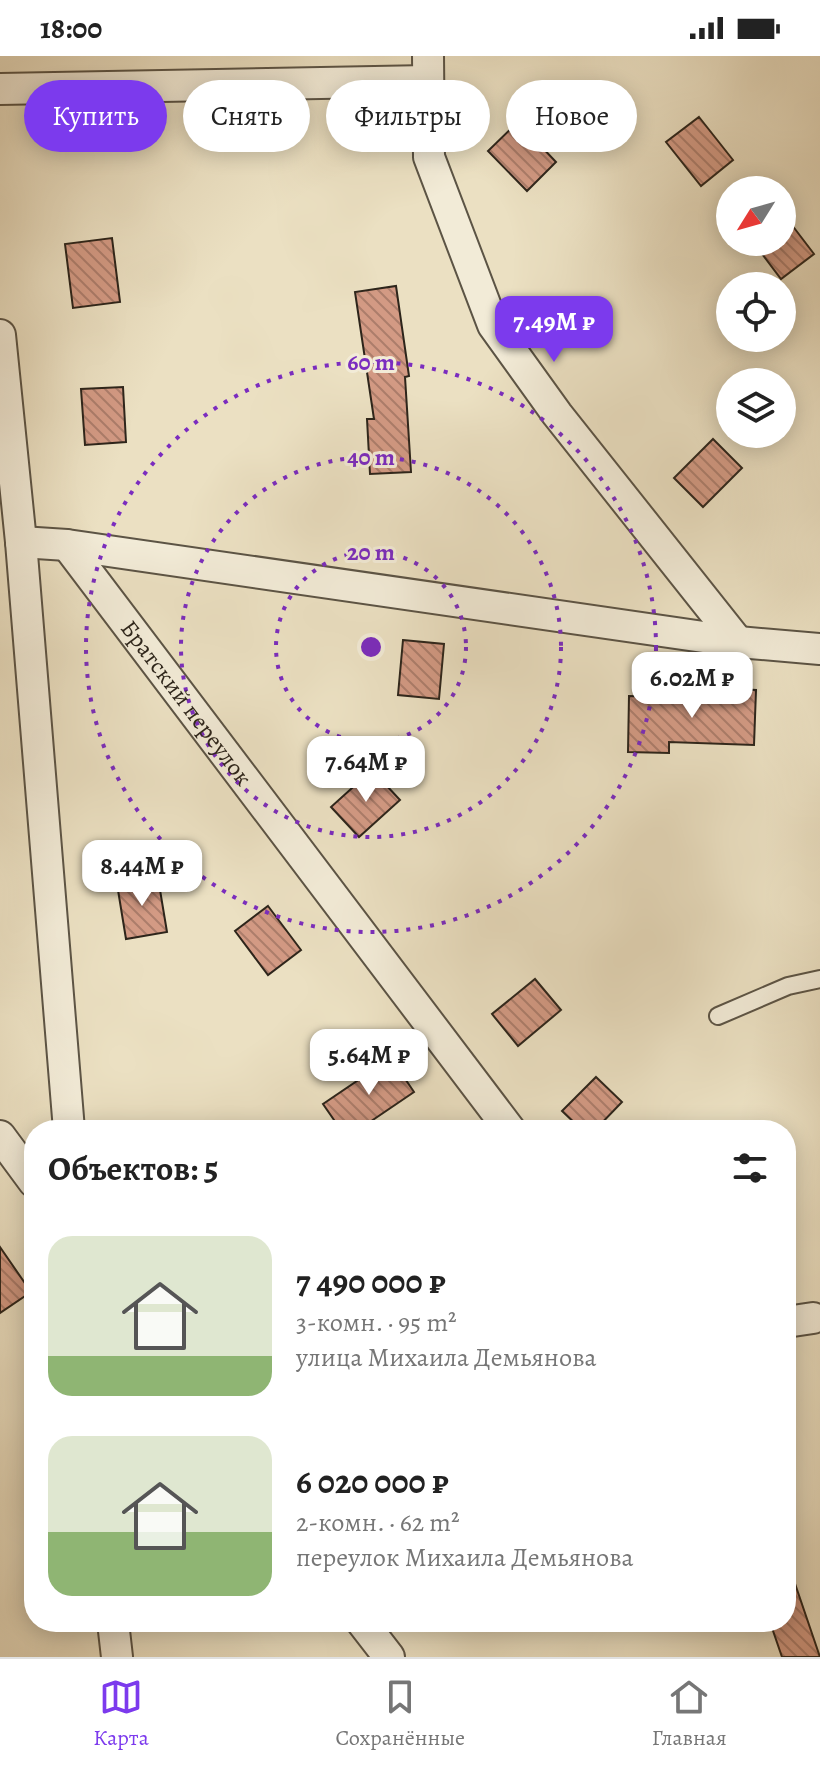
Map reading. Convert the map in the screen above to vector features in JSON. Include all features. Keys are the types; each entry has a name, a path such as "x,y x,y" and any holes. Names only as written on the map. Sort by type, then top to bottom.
{"street":[{"path":"0,89 428,69 429,157 493,325 557,414 738,642"},
{"path":"0,335 21,542 68,1120"},
{"path":"21,542 67,545 738,642 820,649"},
{"name":"Братский переулок","path":"67,545 502,1120"},
{"path":"0,1136 24,1168"},
{"path":"114,1632 117,1657"},
{"path":"370,1632 389,1657"}],"lane":[{"path":"718,1016 788,986 820,979"}],"building":[{"path":"699,117 733,160 701,186 666,142"},
{"path":"506,134 506,152 546,152 556,162 527,191 489,152"},
{"path":"796,230 814,254 790,272 776,272 764,256 796,256"},
{"path":"112,238 120,302 73,308 65,244"},
{"path":"396,286 409,376 405,377 411,472 370,474 367,419 374,419 355,292"},
{"path":"123,387 126,442 85,445 81,389"},
{"path":"713,439 716,448 722,448 742,468 703,507 674,478"},
{"path":"403,640 444,644 439,699 398,695"},
{"path":"715,688 756,690 754,745 669,742 669,753 628,752 629,696 714,698"},
{"path":"372,770 400,800 359,837 331,807"},
{"path":"158,878 167,932 126,939 117,884"},
{"path":"268,906 301,950 268,975 235,931"},
{"path":"535,979 561,1010 518,1046 492,1014"},
{"path":"391,1058 414,1092 373,1120 334,1120 323,1104"},
{"path":"596,1077 622,1102 605,1120 571,1120 562,1111"},
{"path":"0,1247 24,1282 24,1297 0,1313"},
{"path":"796,1587 820,1657 782,1657 773,1632 796,1632"}]}
